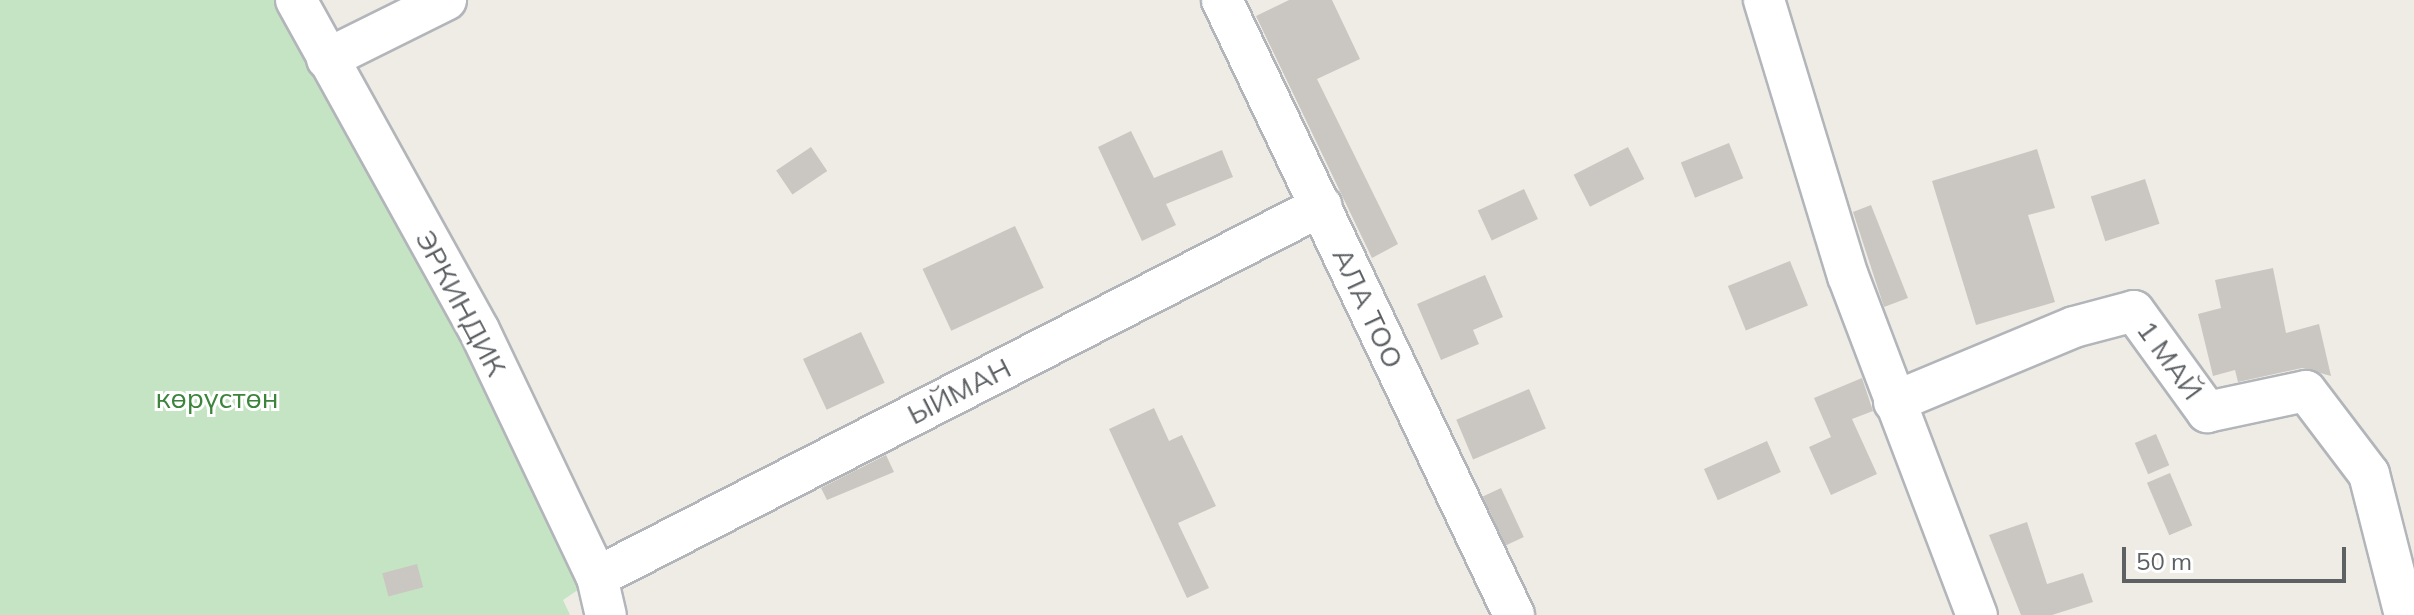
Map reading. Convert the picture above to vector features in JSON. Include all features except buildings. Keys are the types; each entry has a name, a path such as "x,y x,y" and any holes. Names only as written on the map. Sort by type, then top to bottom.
{"street":[{"name":"ЭРКИНДИК","path":"296,0 479,330 602,596"},
{"path":"327,59 446,0"},
{"name":"АЛА ТОО","path":"1222,0 1514,615"},
{"path":"1764,0 1894,402 1977,615"},
{"name":"ЫЙМАН","path":"602,596 1321,206"},
{"name":"1 МАЙ","path":"1894,402 2074,327 2134,311 2207,412 2306,391 2369,474 2405,615"}],"green space":[{"name":"көрүстөн","path":"0,0 300,0 597,577 563,600 570,615 0,615"}]}
